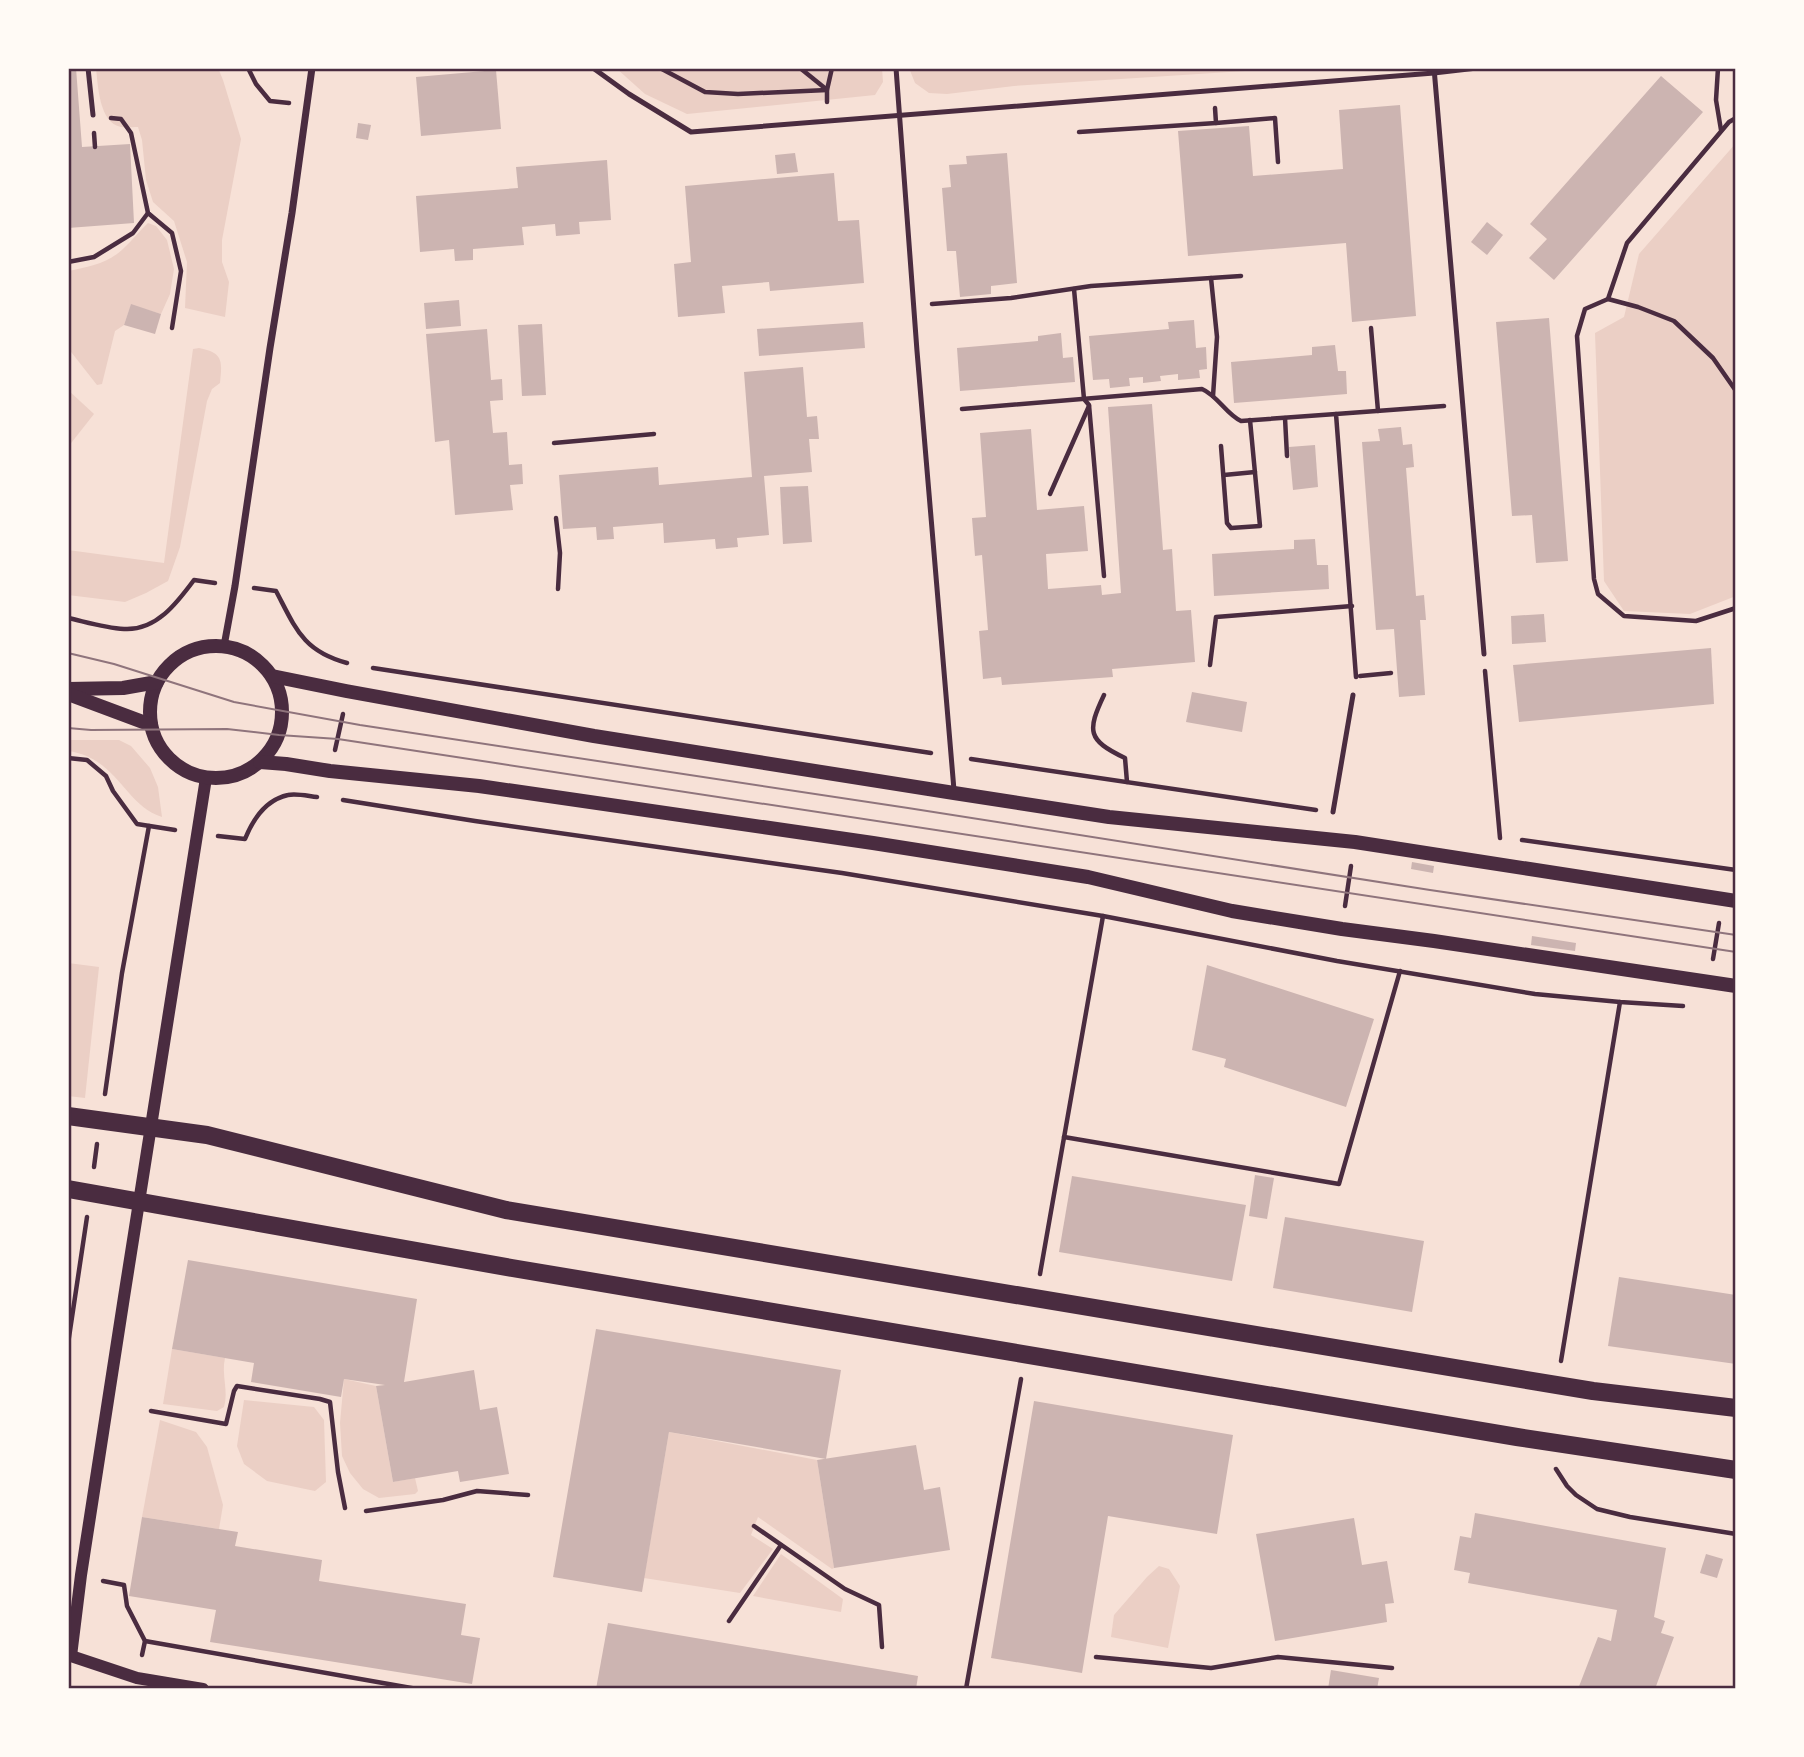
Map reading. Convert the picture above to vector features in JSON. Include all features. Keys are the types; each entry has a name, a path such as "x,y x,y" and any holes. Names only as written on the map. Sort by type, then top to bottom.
{"main road":[{"path":"224,646 243,651 259,661 272,676 281,693 283,711 280,731 272,748 260,762 244,773 226,778 206,778 187,772 170,760 158,744 151,725 152,696 157,682 169,665 185,653 204,647 224,646"},
{"path":"272,676 594,736 1109,817 1355,842 1729,900"},
{"path":"68,691 123,688 157,682"},
{"path":"68,691 151,725"},
{"path":"260,762 479,786 887,845 1088,877 1232,911 1736,986"},
{"path":"68,1116 207,1135 506,1210 1593,1391 1736,1408"},
{"path":"68,1189 512,1268 1517,1437 1736,1470"}],"street":[{"path":"224,646 312,68"},
{"path":"203,1689 137,1678 70,1656 206,778"}],"lane":[{"path":"88,68 93,115"},
{"path":"593,68 691,132 1477,68"},
{"path":"896,68 954,793"},
{"path":"1434,71 1484,654"},
{"path":"1333,812 1353,695"}],"path":[{"path":"248,68 270,102 307,105"},
{"path":"660,68 705,92 738,94 827,90"},
{"path":"800,68 827,90"},
{"path":"827,120 827,90 832,68"},
{"path":"1718,68 1716,100 1721,131"},
{"path":"1214,90 1216,123"},
{"path":"93,115 121,119 131,133 148,213 172,233 181,271 172,328"},
{"path":"1608,299 1627,243 1721,131 1736,117"},
{"path":"1079,132 1275,118 1278,162"},
{"path":"68,262 94,257 133,233 148,213"},
{"path":"914,306 1011,298 1074,289 1241,276"},
{"path":"1211,278 1217,337 1213,397"},
{"path":"1074,289 1084,399 1089,405 1104,576"},
{"path":"1736,391 1713,358 1674,321 1608,299 1585,309 1577,336 1594,579 1598,594 1624,616 1696,621 1736,608"},
{"path":"1371,328 1378,411"},
{"path":"962,409 1202,389 1234,418 1241,421 1462,405"},
{"path":"1050,494 1089,405"},
{"path":"1336,414 1352,606 1356,676 1353,695"},
{"path":"1285,418 1287,456"},
{"path":"1222,446 1227,523 1231,528 1260,526 1250,420"},
{"path":"554,443 654,434"},
{"path":"1224,475 1255,472"},
{"path":"556,518 560,553 558,590"},
{"path":"68,618 125,629 143,626 160,619 176,604 194,580 276,591 301,637 331,659 352,665 1333,812"},
{"path":"1210,664 1216,617 1352,606"},
{"path":"1484,654 1500,838"},
{"path":"326,797 352,665"},
{"path":"1356,676 1391,673"},
{"path":"1104,695 1093,719 1092,729 1103,747 1125,758 1128,782"},
{"path":"68,758 87,760 106,776 113,791 137,824 149,826 122,973"},
{"path":"245,839 250,825 264,806 288,795 326,797 842,873 1103,916 1535,994 1706,1007 1709,982 1729,900 1726,869"},
{"path":"1487,836 1736,870"},
{"path":"1342,929 1355,842"},
{"path":"1044,1252 1103,916"},
{"path":"1064,1137 1339,1184 1400,971"},
{"path":"1565,1338 1620,1002"},
{"path":"68,1344 83,1246"},
{"path":"151,1411 226,1424 237,1386 330,1402 345,1508"},
{"path":"966,1689 1019,1387"},
{"path":"366,1511 443,1500 477,1491 527,1495"},
{"path":"754,1526 845,1588 879,1605 882,1647"},
{"path":"729,1621 782,1545"},
{"path":"124,1586 127,1606 145,1641 417,1689"},
{"path":"1096,1657 1211,1668 1278,1657 1392,1668"}],"shaded area":[{"path":"96,68 218,68 241,139 222,240 222,262 229,282 225,317 185,308 187,262 174,221 153,202 146,180 138,127 114,124 104,111"},
{"path":"616,68 882,68 883,82 875,95 687,114 645,94"},
{"path":"909,68 1293,68 1014,86 947,94 929,93 915,83"},
{"path":"1736,143 1736,596 1690,614 1624,611 1604,581 1595,333 1624,317 1639,254"},
{"path":"148,223 156,226 167,240 174,269 170,294 161,314 131,305 124,325 115,331 102,384 97,385 68,348 68,271 91,266 112,257"},
{"path":"193,349 213,352 220,359 220,383 212,389 207,401 180,547 168,581 125,602 68,595 68,550 164,563"},
{"path":"68,390 94,414 68,447"},
{"path":"68,740 119,740 131,746 150,768 158,787 162,817 138,803 110,772 98,763 85,755 68,751"},
{"path":"68,963 99,967 85,1098 68,1096"},
{"path":"172,1349 225,1358 224,1407 217,1411 163,1404"},
{"path":"344,1379 376,1386 393,1482 415,1478 418,1491 415,1494 379,1498 363,1489 350,1473 342,1456 340,1423"},
{"path":"244,1400 314,1407 324,1420 326,1482 315,1491 267,1481 244,1464 237,1446"},
{"path":"160,1420 196,1432 207,1447 223,1505 219,1529 142,1517"},
{"path":"669,1432 817,1460 834,1568 758,1517 751,1535 773,1549 740,1593 644,1578"},
{"path":"781,1554 843,1599 841,1612 753,1596"},
{"path":"1159,1566 1169,1569 1180,1586 1168,1648 1111,1637 1114,1615"}],"building":[{"path":"68,68 76,68 82,147 130,144 134,223 68,228"},
{"path":"496,70 501,129 421,136 416,77"},
{"path":"1661,76 1703,112 1554,280 1529,258 1547,239 1530,224"},
{"path":"1400,105 1416,316 1352,322 1346,243 1188,256 1178,131 1249,126 1253,176 1343,169 1339,110"},
{"path":"358,123 371,125 368,140 356,138"},
{"path":"795,153 798,172 777,174 775,155"},
{"path":"1007,153 1017,283 991,286 991,294 960,297 956,251 947,251 942,188 951,187 949,165 967,164 966,156"},
{"path":"607,160 611,220 579,222 580,234 556,236 555,224 522,227 524,245 473,249 473,260 455,261 454,249 420,252 416,196 518,188 516,167"},
{"path":"834,173 838,221 859,220 864,283 770,291 769,282 722,286 725,313 678,317 674,264 691,262 685,186"},
{"path":"1487,222 1503,235 1487,255 1471,242"},
{"path":"459,300 461,326 426,329 424,303"},
{"path":"131,304 161,314 155,334 124,325"},
{"path":"1549,318 1568,561 1536,563 1532,515 1512,516 1496,322"},
{"path":"1194,320 1196,348 1206,347 1207,369 1199,370 1200,378 1178,380 1178,374 1160,376 1161,381 1143,383 1143,377 1129,378 1130,386 1110,388 1109,379 1093,380 1089,336 1169,329 1168,322"},
{"path":"863,322 865,348 759,356 757,329"},
{"path":"542,324 546,395 522,396 518,325"},
{"path":"487,329 491,380 502,379 503,400 490,401 493,433 507,432 509,465 522,464 523,484 510,485 513,510 455,515 449,440 435,442 426,334"},
{"path":"1061,333 1063,358 1073,357 1075,382 960,391 957,348 1038,341 1038,336"},
{"path":"1335,345 1338,371 1346,371 1347,394 1234,403 1231,362 1312,355 1312,347"},
{"path":"803,367 807,417 817,416 819,439 809,439 812,472 764,476 769,535 737,538 738,547 716,549 715,539 664,543 663,523 613,527 614,539 597,540 596,527 563,529 559,475 658,467 659,485 752,477 744,372"},
{"path":"1152,404 1163,550 1172,549 1176,611 1191,610 1195,662 1112,669 1113,677 1002,685 1001,677 983,679 979,631 988,630 982,555 975,556 972,518 986,517 980,433 1031,429 1037,510 1084,506 1088,551 1046,554 1048,589 1101,585 1102,595 1121,593 1108,407"},
{"path":"1401,427 1403,445 1412,444 1414,467 1406,468 1416,596 1424,595 1426,620 1420,620 1425,695 1399,697 1394,629 1376,630 1362,442 1380,441 1378,429"},
{"path":"1315,445 1318,487 1293,490 1289,447"},
{"path":"808,486 812,542 783,544 780,487"},
{"path":"1315,539 1317,565 1328,565 1329,589 1214,596 1212,554 1294,549 1294,540"},
{"path":"1544,614 1546,642 1512,644 1511,616"},
{"path":"1711,648 1714,704 1519,722 1513,665"},
{"path":"1192,692 1247,702 1242,732 1186,722"},
{"path":"1412,862 1434,866 1433,873 1411,869"},
{"path":"1532,936 1576,943 1575,951 1531,945"},
{"path":"1207,965 1374,1019 1346,1107 1224,1067 1226,1059 1192,1050"},
{"path":"1255,1175 1274,1178 1267,1219 1249,1216"},
{"path":"1072,1176 1246,1205 1232,1281 1059,1252"},
{"path":"1285,1217 1424,1241 1412,1312 1273,1288"},
{"path":"188,1260 417,1299 404,1382 474,1370 480,1410 497,1407 509,1474 460,1482 458,1471 393,1482 376,1386 385,1385 344,1379 341,1397 251,1382 254,1363 172,1349"},
{"path":"1619,1277 1736,1295 1736,1364 1608,1346"},
{"path":"596,1329 841,1370 826,1459 669,1432 642,1592 553,1577"},
{"path":"1034,1401 1233,1435 1217,1534 1108,1516 1082,1673 991,1658"},
{"path":"916,1445 924,1490 940,1487 950,1550 834,1568 817,1460"},
{"path":"1475,1513 1666,1548 1654,1617 1665,1621 1661,1633 1674,1637 1655,1689 1578,1689 1598,1637 1611,1641 1617,1610 1468,1583 1470,1573 1454,1570 1460,1536 1471,1538"},
{"path":"142,1517 238,1532 235,1546 322,1560 319,1581 466,1604 461,1635 480,1638 472,1684 210,1642 216,1610 129,1596"},
{"path":"1354,1518 1362,1565 1387,1561 1394,1603 1385,1604 1387,1622 1275,1641 1256,1534"},
{"path":"1706,1554 1723,1559 1717,1578 1700,1573"},
{"path":"608,1623 918,1676 916,1689 596,1689"},
{"path":"1331,1670 1379,1678 1377,1689 1328,1689"}],"tram line":[{"path":"68,653 114,664 234,702 360,725 1736,935"},
{"path":"68,728 227,729 338,739 1736,952"}]}
